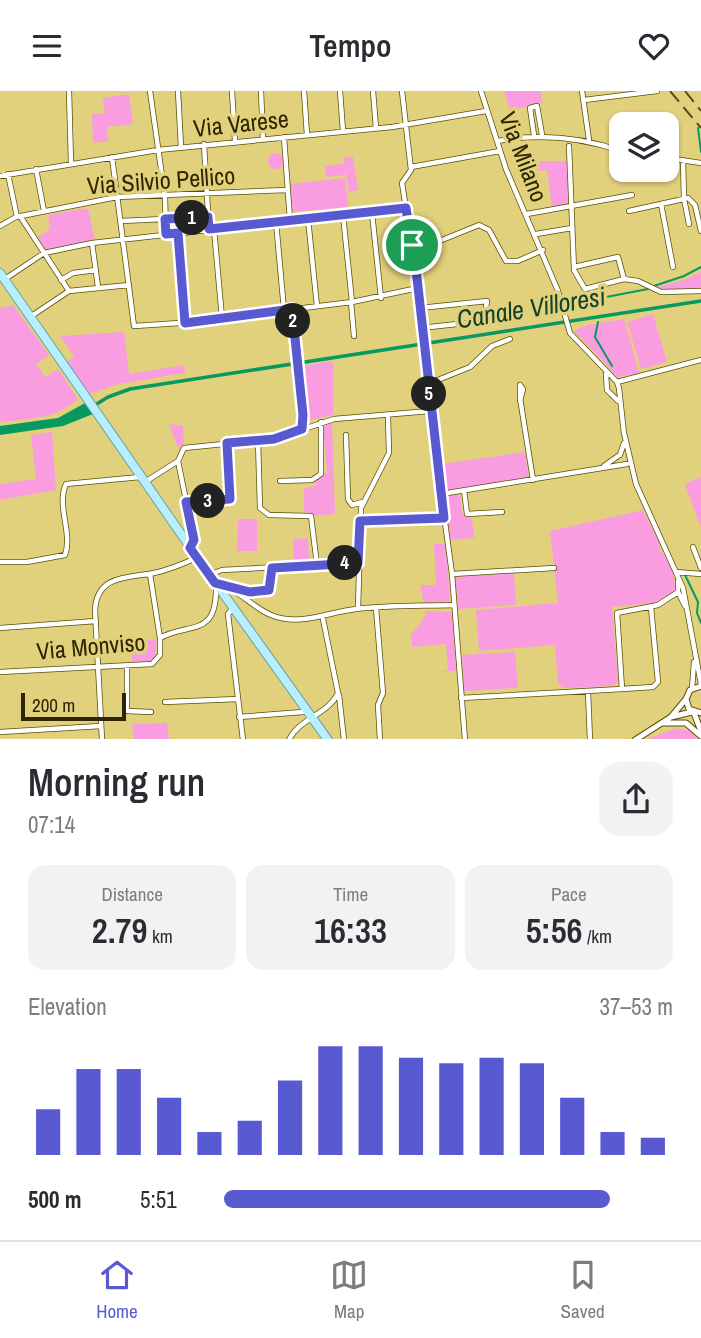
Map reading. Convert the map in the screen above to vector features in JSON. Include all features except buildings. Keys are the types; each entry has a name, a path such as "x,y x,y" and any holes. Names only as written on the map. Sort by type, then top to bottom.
{"main road":[{"path":"2,276 190,548 327,739"}],"street":[{"path":"69,91 71,163"},
{"path":"150,91 164,195 166,234"},
{"path":"178,91 181,147"},
{"path":"232,91 235,141"},
{"path":"261,91 264,139"},
{"path":"304,91 307,135"},
{"path":"340,91 343,131"},
{"path":"373,91 376,128"},
{"path":"402,91 410,164 402,183 418,288 430,411 452,574 465,739"},
{"name":"Via Milano","path":"481,91 500,151 543,250 573,338 618,384"},
{"path":"582,91 589,141"},
{"path":"584,100 657,91"},
{"path":"534,135 530,108 537,106 542,135"},
{"name":"Via Varese","path":"1,176 158,150 405,125 486,111"},
{"path":"498,141 542,135 569,142 589,141 609,147"},
{"path":"284,137 290,220"},
{"path":"569,142 574,265 585,289 624,279 638,281 661,292 701,291"},
{"path":"204,144 208,217 212,229 222,318"},
{"path":"410,164 500,151"},
{"path":"112,157 134,326 185,323 381,298 418,288"},
{"path":"679,160 701,163"},
{"path":"683,160 684,198 689,224"},
{"path":"0,167 1,176"},
{"path":"36,169 44,211"},
{"path":"8,174 18,217 69,291"},
{"name":"Via Silvio Pellico","path":"0,226 18,217 117,197 288,190"},
{"path":"527,214 632,195"},
{"path":"629,211 684,198 694,204 701,231"},
{"path":"661,204 674,267"},
{"path":"2,276 42,253 92,243 406,208"},
{"path":"372,213 381,298"},
{"path":"343,215 354,336"},
{"path":"121,221 208,217"},
{"path":"308,219 317,306"},
{"path":"276,222 284,310"},
{"path":"412,245 445,239 479,225 489,230 506,261 518,261 543,250"},
{"name":"Via Milano","path":"536,234 572,228"},
{"path":"178,233 185,323"},
{"path":"92,243 98,287"},
{"path":"574,265 618,257 624,279"},
{"path":"61,280 73,273 96,269"},
{"path":"30,317 69,291 129,285"},
{"path":"420,308 487,301 484,321 422,328"},
{"path":"292,309 303,415 302,429"},
{"path":"428,384 470,367 492,345 510,339"},
{"path":"607,383 618,384 701,360"},
{"path":"604,370 607,390 613,394 621,409"},
{"path":"613,394 618,384"},
{"path":"618,384 626,461"},
{"path":"520,401 533,480"},
{"path":"190,548 194,540 178,461 181,451 187,447 258,441 321,422 430,411"},
{"path":"303,415 310,426"},
{"path":"358,608 360,521 363,502 389,453 388,417"},
{"path":"280,481 312,480 321,474 321,422"},
{"path":"603,467 619,456 624,448 624,433"},
{"path":"346,435 348,499 352,505 363,502"},
{"path":"258,441 260,508 269,515 306,514 312,518 316,565"},
{"path":"186,502 230,499 227,443"},
{"path":"619,456 631,469 677,573 679,595 688,613 701,685 692,689"},
{"path":"619,456 626,461"},
{"path":"0,562 27,562 66,554 63,497 66,484 143,480 178,461"},
{"path":"440,493 533,480 626,461"},
{"path":"464,490 467,514 502,512"},
{"path":"360,521 444,518"},
{"path":"677,573 701,571 693,547"},
{"path":"102,739 97,599 105,585 116,579 150,574 197,557"},
{"path":"209,575 222,570 358,563"},
{"path":"216,584 250,592 269,590 272,568"},
{"path":"452,574 554,568"},
{"path":"150,574 160,638"},
{"name":"Via Monviso","path":"0,672 155,663 160,655 160,638 192,630 205,622 215,606 216,584"},
{"path":"234,591 271,616 323,619 336,612 358,608 454,605"},
{"path":"622,689 617,613 651,607 679,595"},
{"path":"461,698 653,687 657,684 651,607"},
{"path":"233,608 228,614 243,739"},
{"path":"376,608 383,693 378,705 380,739"},
{"path":"323,619 344,739"},
{"path":"0,628 96,621"},
{"path":"693,651 701,661"},
{"path":"637,739 671,717 686,699 692,689 693,651"},
{"path":"127,666 127,711 151,712"},
{"path":"588,691 590,739"},
{"path":"290,739 293,732 334,701 338,693"},
{"path":"165,702 238,699"},
{"path":"686,699 696,713 701,734"},
{"path":"239,717 303,712"},
{"path":"671,717 696,713"},
{"path":"660,724 686,723 701,734"},
{"path":"0,732 101,726"}],"shaded area":[{"path":"504,91 540,91 543,102 510,111"},
{"path":"129,94 133,124 107,127 108,141 93,143 92,114 105,113 103,98"},
{"path":"276,153 284,161 276,169 268,161"},
{"path":"353,157 358,190 349,192 345,168 345,175 326,177 325,166 344,164 343,158"},
{"path":"528,161 567,161 568,204 552,207 547,170 529,172"},
{"path":"345,178 348,207 293,212 290,184"},
{"path":"88,208 95,241 46,250 38,237 50,229 48,215"},
{"path":"701,272 701,289 662,290 656,287 684,280"},
{"path":"13,305 49,355 36,364 46,377 58,369 78,399 61,411 51,414 0,422 0,308"},
{"path":"653,314 667,362 641,369 627,322"},
{"path":"624,319 639,373 618,377 574,331 587,325"},
{"path":"124,332 129,374 184,365 185,373 119,384 89,394 67,362 74,356 60,336"},
{"path":"333,361 333,415 310,420 305,415 301,366"},
{"path":"85,403 93,414 63,426 0,435 0,426 58,418"},
{"path":"332,422 335,514 314,516 304,511 304,488 316,486 315,481 327,471 323,426"},
{"path":"169,424 183,426 184,443 178,448"},
{"path":"52,432 56,490 0,500 0,484 36,479 31,435"},
{"path":"525,452 529,479 446,490 442,464"},
{"path":"701,477 701,525 700,526 685,484"},
{"path":"460,494 462,513 472,519 474,538 448,540 443,496"},
{"path":"643,510 660,544 660,550 672,565 676,591 654,603 612,607 618,681 613,686 563,688 558,683 555,645 479,651 476,610 558,603 550,531"},
{"path":"238,519 257,519 257,551 237,551"},
{"path":"308,538 309,561 294,562 293,539"},
{"path":"434,544 446,544 450,602 424,603 420,585 436,585"},
{"path":"514,573 516,605 458,609 455,577"},
{"path":"425,611 452,612 456,671 441,672 448,670 446,644 412,647 411,635 425,617"},
{"path":"157,639 155,660 132,663 131,641"},
{"path":"515,652 518,688 464,691 462,655"},
{"path":"167,723 169,739 134,739 132,724"},
{"path":"676,728 691,731 697,739 647,739"}],"waterway":[{"path":"698,128 701,152"},
{"path":"654,286 701,267"},
{"path":"594,305 601,298 648,289"},
{"name":"Canale Villoresi","path":"92,407 108,397 130,389 701,301"},
{"path":"598,322 595,337 612,366"},
{"path":"685,575 698,602 697,613 701,623"}],"railway":[{"path":"670,91 701,128"},
{"path":"685,91 701,111"}],"route":[{"path":"406,208 412,245 444,518 360,521 358,563 272,568 269,590 250,592 229,584 215,583 190,548 194,540 186,502 230,499 227,443 274,439 302,429 303,415 292,309 185,323 178,233 166,234 165,219 208,217 209,229 406,208"}]}
